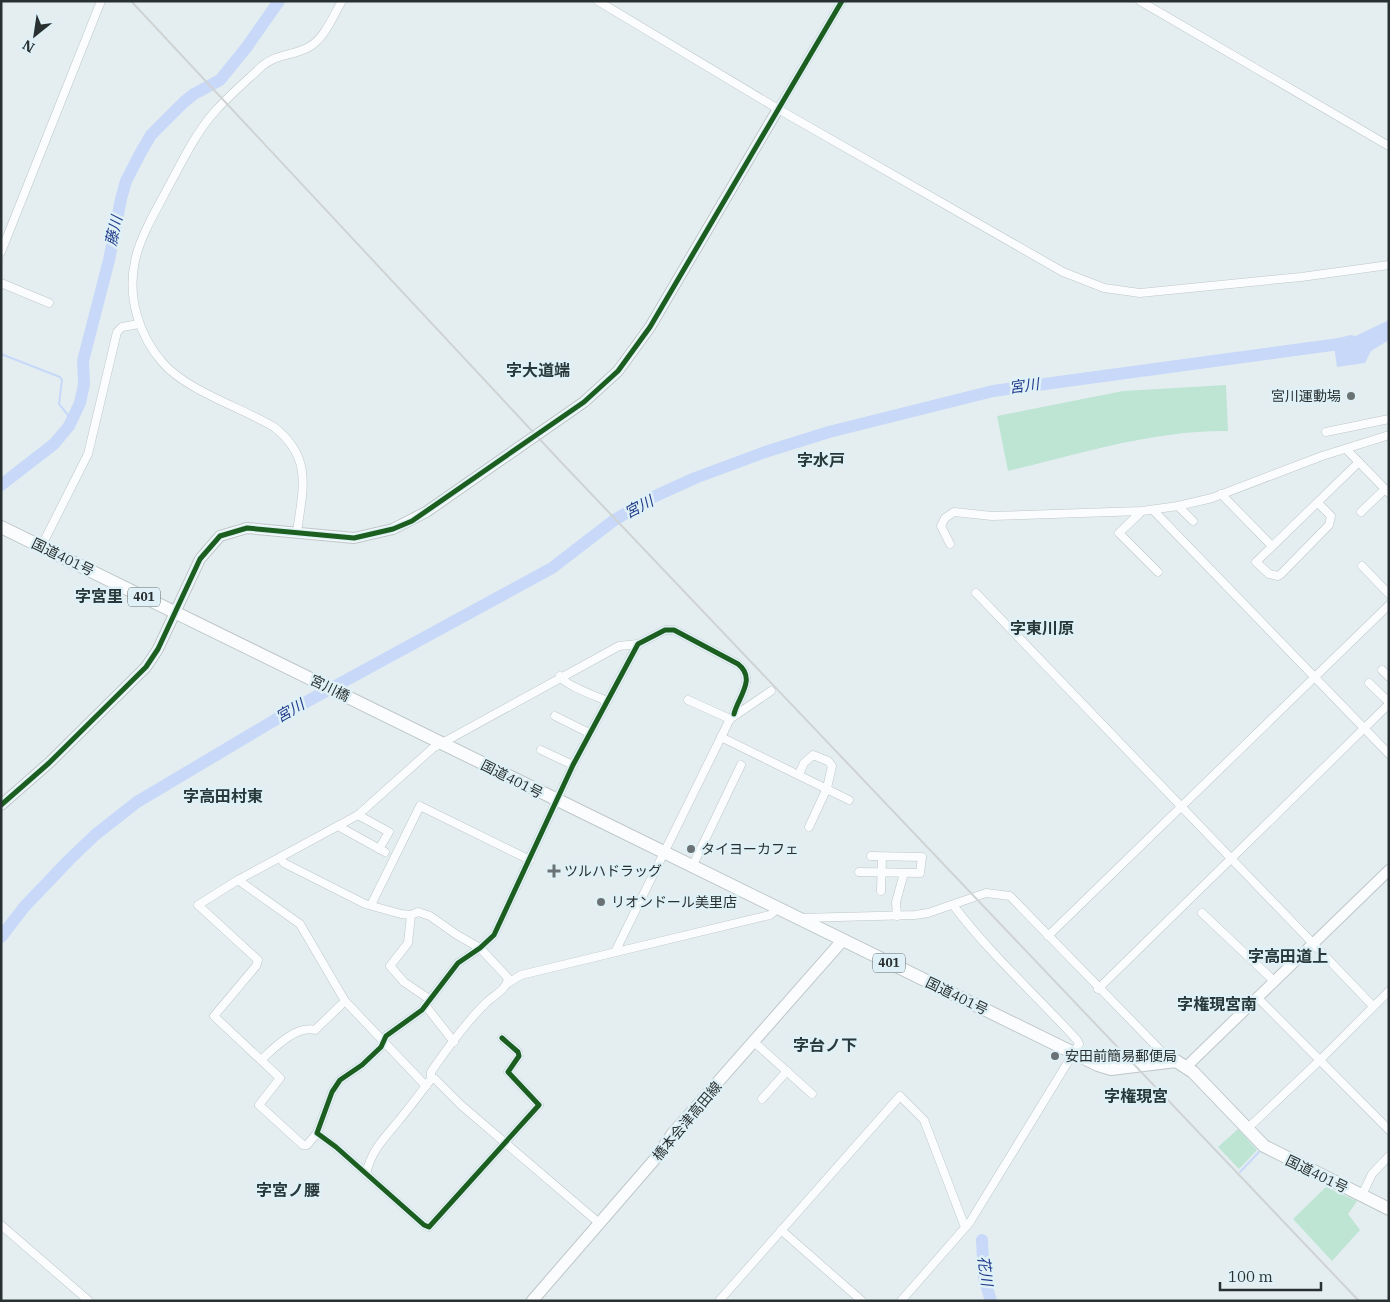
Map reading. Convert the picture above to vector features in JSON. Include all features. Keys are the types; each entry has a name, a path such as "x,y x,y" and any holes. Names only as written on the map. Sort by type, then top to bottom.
{"highway":[{"name":"国道401号","path":"1,527 286,666"},
{"name":"宮川橋","path":"286,666 374,710"},
{"name":"国道401号","path":"374,710 556,801 1105,1068 1176,1061 1186,1066 1264,1146 1389,1209"}],"main road":[{"name":"橋本会津高田線","path":"532,1301 655,1159 673,1133 842,941"}],"street":[{"path":"1,252 101,1"},
{"path":"297,532 304,479 298,454 292,444 274,427 189,383 169,370 147,342 139,324 133,287 135,260 151,221 194,139 218,108 275,57 308,47 318,40 342,1"},
{"path":"598,1 778,109 1063,272 1104,288 1140,294 1291,278 1389,265"},
{"path":"1,805 49,763 138,677 158,649 200,559 220,536 247,528 354,538 372,535 399,526 426,512 584,402 618,371 650,327 842,1"},
{"path":"1140,1 1389,146"},
{"path":"1,283 49,303"},
{"path":"41,547 88,454 117,332 122,327 139,324"},
{"path":"1326,432 1389,419"},
{"path":"950,544 941,526 945,518 954,512 992,516 1153,510 1178,506 1221,494 1322,456 1389,435"},
{"path":"1346,449 1387,491 1361,512"},
{"path":"1318,503 1330,516 1329,525 1278,576 1269,574 1256,562 1359,462"},
{"path":"1221,494 1272,546"},
{"path":"1178,506 1193,521"},
{"path":"1142,510 1119,533 1158,572"},
{"path":"1153,510 1389,754"},
{"path":"1362,566 1389,594"},
{"path":"976,593 1373,1006"},
{"path":"1048,936 1389,605"},
{"path":"615,952 747,685 745,670 738,664 674,630 665,630 638,644 619,646 560,676 441,743 358,815 238,880 198,905 258,960 256,966 214,1016 280,1078 258,1105 302,1145 307,1145 317,1133 332,1092 340,1080 372,1056 383,1041 427,1002 458,962 480,948 494,935 573,765 638,644"},
{"path":"1382,670 1389,677"},
{"path":"560,676 562,680 572,687 581,688 607,701"},
{"path":"1098,989 1389,703 1369,683"},
{"path":"732,717 771,691"},
{"path":"688,700 732,717"},
{"path":"555,716 589,734"},
{"path":"721,737 849,800"},
{"path":"542,750 573,765"},
{"path":"799,774 810,756 821,757 832,766 827,788 809,827"},
{"path":"692,867 741,765"},
{"path":"371,905 420,806 530,860"},
{"path":"338,826 382,851 389,832 358,815"},
{"path":"859,872 920,873 922,857 871,856"},
{"path":"881,891 882,857"},
{"path":"280,858 294,869 371,905 411,915 418,912 430,916 480,948 508,978 508,983"},
{"path":"1186,1066 1389,870"},
{"path":"898,916 896,902 904,873"},
{"path":"238,880 300,924 345,1001 426,1086"},
{"path":"798,919 801,917 898,916 928,913 986,893 1010,896 1098,989 1162,1052"},
{"path":"901,1301 965,1227 1079,1044 971,928 953,905"},
{"path":"366,1174 369,1162 383,1138 426,1086 431,1079 431,1072 472,1018 508,983 521,975 770,915 777,909"},
{"path":"1202,913 1274,981"},
{"path":"411,915 408,944 390,966 404,982 427,1002 454,1042"},
{"path":"1247,1129 1389,991"},
{"path":"1258,998 1389,1130"},
{"path":"261,1060 284,1040 306,1029 315,1030 345,1001"},
{"path":"317,1133 424,1226 429,1227 539,1105 508,1072 519,1056 518,1052 502,1038"},
{"path":"754,1042 812,1094"},
{"path":"762,1099 787,1071"},
{"path":"431,1079 435,1079 504,1142 600,1223"},
{"path":"719,1301 900,1096 924,1120 965,1227"},
{"path":"1362,1195 1372,1174 1389,1156"},
{"path":"1,1225 89,1301"},
{"path":"781,1230 862,1301"}],"green space":[{"path":"1226,385 1228,431 1172,434 1117,444 1008,471 997,416 1123,391"},
{"path":"1238,1129 1257,1150 1239,1169 1218,1147"},
{"path":"1326,1187 1357,1201 1348,1214 1360,1230 1332,1261 1293,1219"}],"water":[{"path":"1389,320 1389,340 1371,351 1365,363 1337,367 1333,340 1349,339"}],"waterway":[{"name":"藤川","path":"1,485 54,444 69,426 80,403 84,384 83,361 109,260 121,199 126,181 141,152 151,135 184,102 194,94 220,80 246,48 279,1"},
{"name":"宮川","path":"1,937 25,906 69,860 95,835 137,802 295,708 552,568 613,521 651,498 695,478 765,452 829,432 993,391 1351,341"},
{"path":"1,354 60,377 62,380 59,404 72,420"},
{"path":"1240,1172 1260,1151"},
{"name":"花川","path":"982,1240 984,1278 991,1301"}],"railway":[{"path":"131,1 561,462 1359,1301"}],"cycle path":[{"path":"1,805 49,763 146,667 158,649 200,559 220,536 247,528 354,538 393,529 412,521 584,402 618,371 650,327 842,1"},
{"path":"502,1038 518,1052 519,1056 508,1072 539,1105 429,1227 424,1225 336,1147 317,1133 332,1092 340,1080 362,1065 381,1047 386,1036 422,1010 458,963 480,948 494,935 573,765 638,644 665,630 674,630 738,664 746,676 746,682 734,714"}],"place":[{"name":"宮川運動場","path":"1351,396"},
{"name":"タイヨーカフェ","path":"691,849"},
{"name":"ツルハドラッグ","path":"554,871"},
{"name":"リオンドール美里店","path":"601,902"},
{"name":"安田前簡易郵便局","path":"1055,1056"}],"district":[{"name":"字大道端","path":"538,370"},
{"name":"字水戸","path":"821,460"},
{"name":"字宮里","path":"99,596"},
{"name":"字東川原","path":"1042,628"},
{"name":"字高田村東","path":"223,796"},
{"name":"字高田道上","path":"1288,956"},
{"name":"字権現宮南","path":"1217,1004"},
{"name":"字台ノ下","path":"825,1045"},
{"name":"字権現宮","path":"1136,1096"},
{"name":"字宮ノ腰","path":"288,1190"}]}
